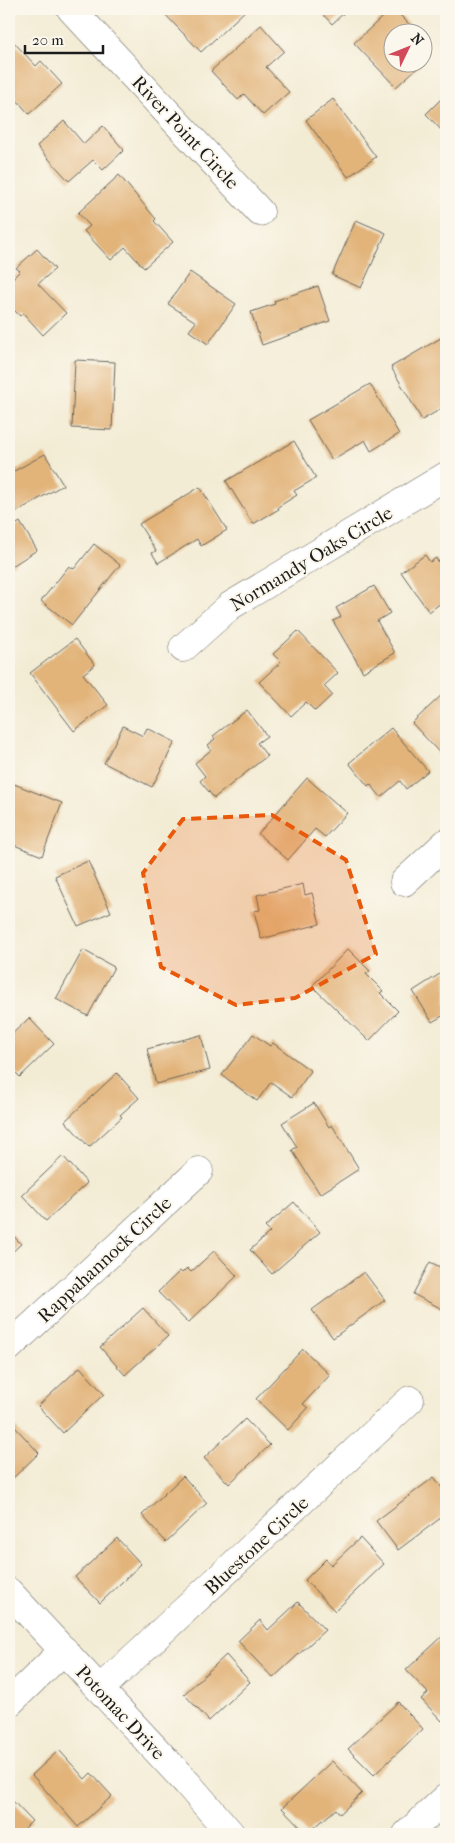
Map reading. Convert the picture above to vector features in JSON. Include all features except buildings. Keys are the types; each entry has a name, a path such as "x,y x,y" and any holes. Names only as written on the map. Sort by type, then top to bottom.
{"street":[{"name":"River Point Circle","path":"71,9 260,212"},
{"name":"Normandy Oaks Circle","path":"183,648 230,606 446,476"},
{"path":"404,882 446,843"},
{"name":"Rappahannock Circle","path":"9,1347 199,1170"},
{"name":"Bluestone Circle","path":"100,1689 410,1400"},
{"name":"Potomac Drive","path":"9,1592 187,1783 231,1834"},
{"path":"9,1703 64,1650"},
{"path":"407,1834 446,1798"}],"highlighted area":[{"path":"272,815 346,860 376,954 295,998 236,1005 161,967 143,873 183,819"}]}
